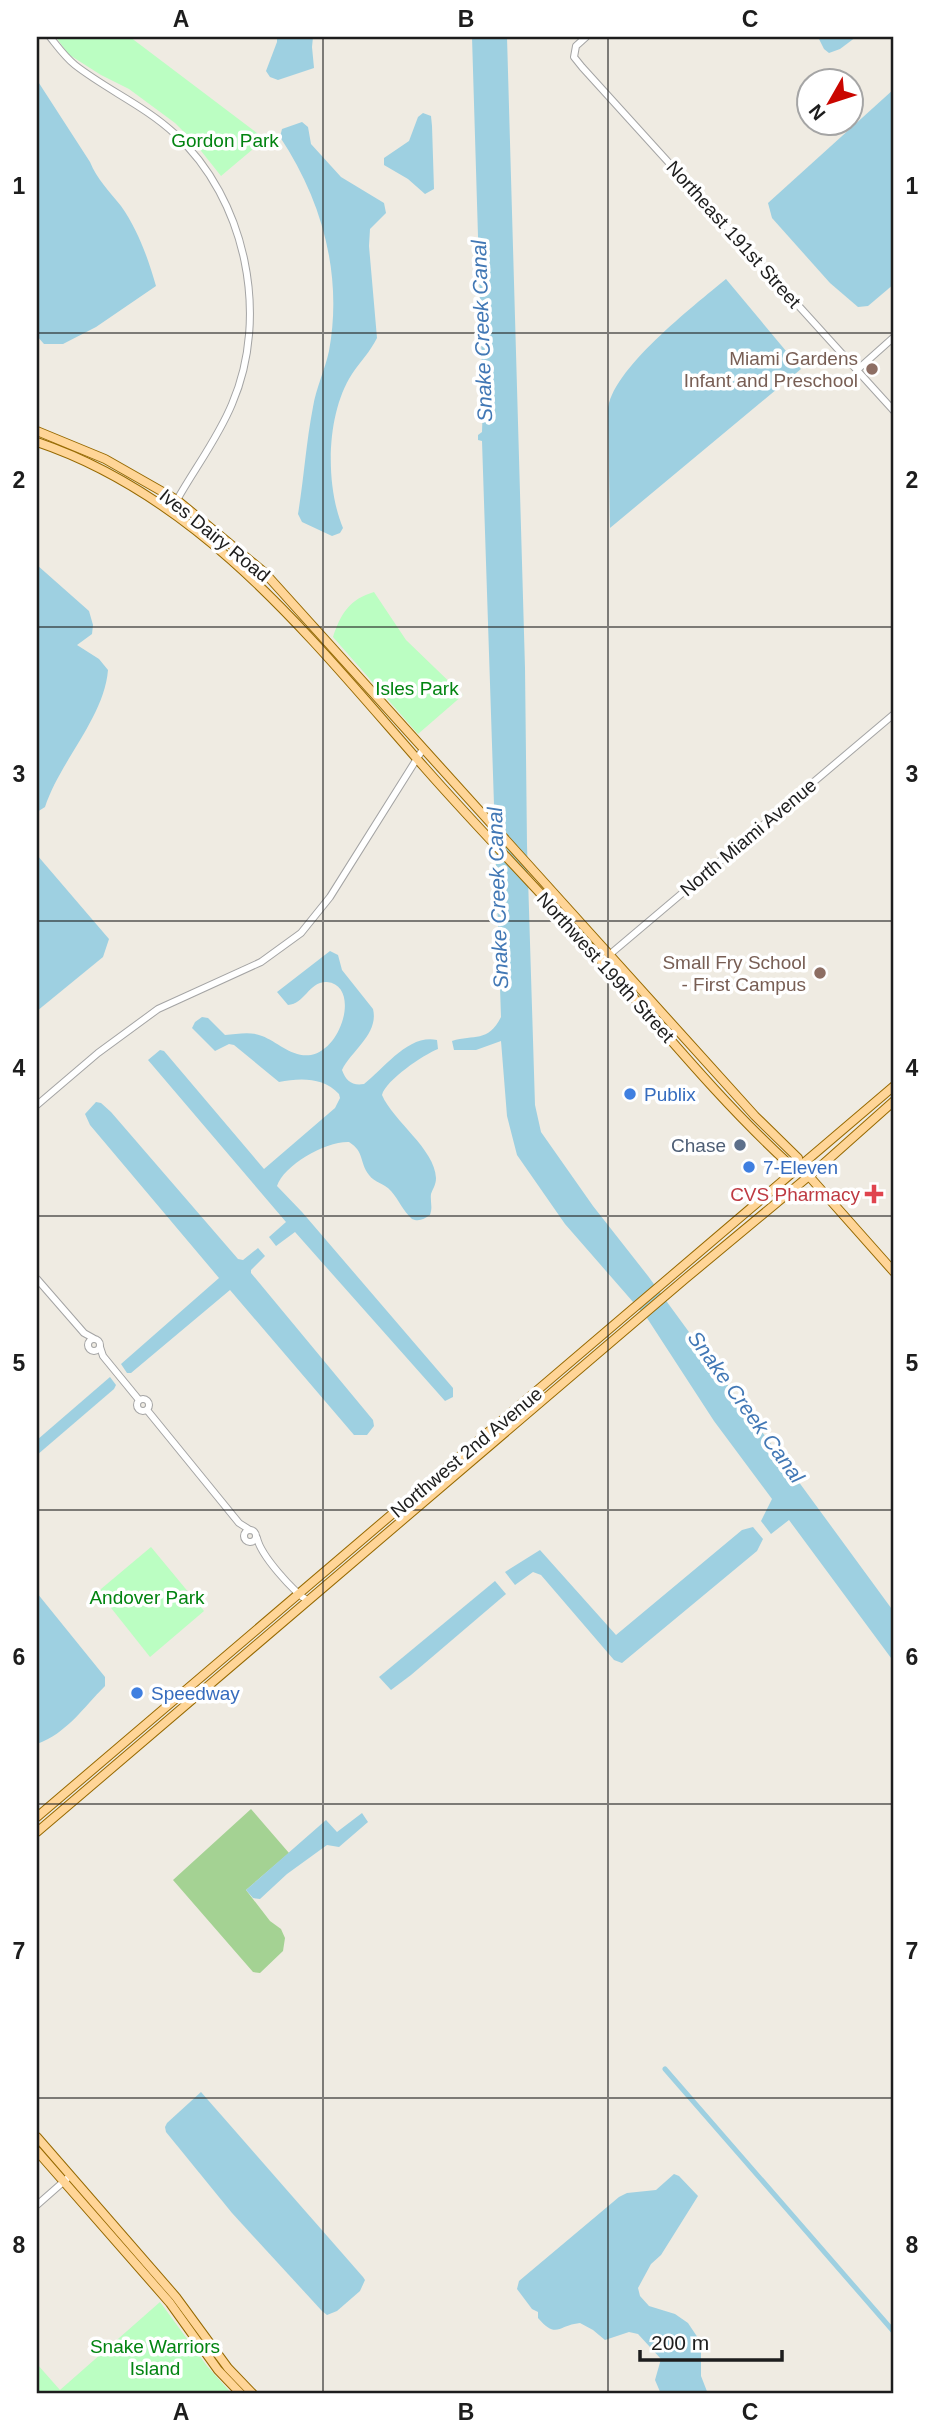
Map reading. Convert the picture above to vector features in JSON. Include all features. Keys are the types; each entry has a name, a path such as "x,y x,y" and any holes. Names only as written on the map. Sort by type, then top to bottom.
{"main road":[{"name":"Ives Dairy Road","path":"37,430 105,459 177,500 264,572 423,749"},
{"name":"Ives Dairy Road","path":"37,442 100,469 174,513 208,538 256,580 416,759"},
{"name":"Northwest 199th Street","path":"423,749 610,953 754,1116 798,1158 800,1166 894,1272"},
{"name":"Northwest 199th Street","path":"416,759 602,961 744,1121 790,1165 800,1166"},
{"name":"Northwest 2nd Avenue","path":"37,1817 894,1086"},
{"name":"Northwest 2nd Avenue","path":"37,1832 894,1101"},
{"path":"37,2137 67,2179 170,2304 218,2370 241,2394"},
{"path":"37,2151 67,2179 176,2297 228,2368 253,2394"}],"street":[{"path":"50,37 74,64 176,134 212,179 225,203 237,234 248,276 251,320 243,375 222,425 177,500 174,513"},
{"name":"Northeast 191st Street","path":"586,37 576,46 574,57 894,411"},
{"path":"857,370 894,337"},
{"name":"North Miami Avenue","path":"602,961 894,714"},
{"path":"37,1105 98,1052 158,1009 261,962 300,933 316,917 339,883 423,749"},
{"path":"37,1279 90,1341 89,1349 97,1349 139,1400 138,1409 147,1410 247,1532 256,1532 253,1541"},
{"path":"90,1341 99,1341 97,1349"},
{"path":"247,1532 245,1540 253,1541 260,1548 305,1603"},
{"path":"37,2205 67,2179"}],"green space":[{"name":"Gordon Park","path":"56,37 130,37 265,139 221,176 175,123 129,89 68,54"},
{"name":"Isles Park","path":"374,592 406,640 463,695 418,734 333,637 348,608"},
{"name":"Andover Park","path":"151,1547 204,1611 150,1657 100,1594 101,1589"},
{"path":"251,1809 289,1853 246,1890 270,1921 281,1929 285,1938 283,1951 260,1973 253,1972 173,1880"},
{"name":"Snake Warriors Island","path":"160,2302 207,2366 232,2394 37,2394 37,2364 60,2390"}],"water":[{"path":"277,37 313,37 314,68 278,80 270,77 266,71"},
{"name":"Snake Creek Canal","path":"472,37 507,37 535,1105 541,1132 894,1612 894,1662 789,1520 771,1534 761,1521 772,1499 714,1421 647,1318 565,1224 517,1155 507,1116 501,1041 476,1050 454,1050 452,1041 486,1034 501,1017 482,441 478,440 478,435 482,432 483,402"},
{"path":"818,37 856,37 840,49 829,53"},
{"path":"37,80 100,179 133,225 156,286 96,327 63,344 44,344 37,336"},
{"path":"894,89 894,284 868,306 858,307 830,283 772,218 768,203 842,136 864,136 864,116"},
{"path":"423,113 431,116 434,189 425,194 408,179 384,165 384,158 409,141 418,117"},
{"path":"302,122 308,127 311,144 341,177 384,203 386,213 370,229 377,338 343,390 333,429 333,491 343,528 340,533 332,536 302,522 298,514 313,407 329,351 333,323 331,267 326,239 307,186 280,137 282,129"},
{"path":"726,279 801,369 610,528 608,411 612,395 622,377 656,340"},
{"path":"37,565 89,611 93,625 92,634 77,645 99,659 108,670 99,705 45,807 37,812"},
{"path":"37,855 109,939 103,957 37,1011"},
{"path":"330,951 338,955 342,970 373,1009 374,1018 368,1034 342,1070 350,1082 364,1084 407,1047 416,1042 437,1040 438,1049 398,1075 382,1095 387,1105 429,1156 434,1167 436,1180 431,1194 431,1212 421,1220 412,1219 391,1191 369,1175 360,1153 349,1142 329,1146 307,1156 288,1170 277,1186 453,1388 453,1397 445,1401 295,1232 276,1246 269,1237 286,1222 148,1060 160,1050 164,1051 264,1169 335,1108 339,1094 326,1084 311,1080 279,1082 234,1045 229,1044 215,1051 192,1028 202,1017 208,1018 225,1035 258,1034 291,1052 304,1055 322,1050 339,1030 343,1017 343,994 337,986 321,983 299,1001 288,1005 277,992"},
{"path":"96,1102 111,1112 238,1259 243,1260 258,1248 265,1256 251,1273 373,1420 374,1426 367,1435 354,1435 230,1290 131,1373 127,1373 121,1364 219,1278 90,1125 85,1114"},
{"path":"110,1377 116,1385 114,1389 37,1455 37,1440"},
{"path":"753,1527 763,1539 757,1551 622,1663 614,1660 541,1575 533,1572 515,1585 505,1572 540,1550 616,1635 742,1530"},
{"path":"495,1581 506,1594 391,1690 379,1677"},
{"path":"37,1593 105,1677 105,1686 66,1727 37,1744"},
{"path":"362,1813 368,1822 339,1847 327,1845 287,1874 260,1899 253,1898 246,1890 326,1820 337,1832"},
{"path":"201,2092 365,2280 360,2291 337,2311 327,2315 322,2311 232,2213 166,2132 167,2123"},
{"path":"674,2174 698,2196 661,2255 651,2264 638,2288 640,2296 649,2306 675,2314 688,2323 698,2338 701,2376 708,2394 661,2394 655,2380 661,2359 638,2334 629,2332 605,2340 580,2323 554,2330 544,2325 538,2318 538,2312 532,2309 517,2289 519,2281 619,2197 627,2193 656,2190"}],"waterway":[{"path":"665,2069 894,2332"}],"place":[{"name":"Miami Gardens Infant and Preschool","path":"872,369"},
{"name":"Small Fry School - First Campus","path":"820,973"},
{"name":"Publix","path":"630,1094"},
{"name":"Chase","path":"740,1145"},
{"name":"7-Eleven","path":"749,1167"},
{"name":"CVS Pharmacy","path":"874,1194"},
{"name":"Speedway","path":"137,1693"}]}
